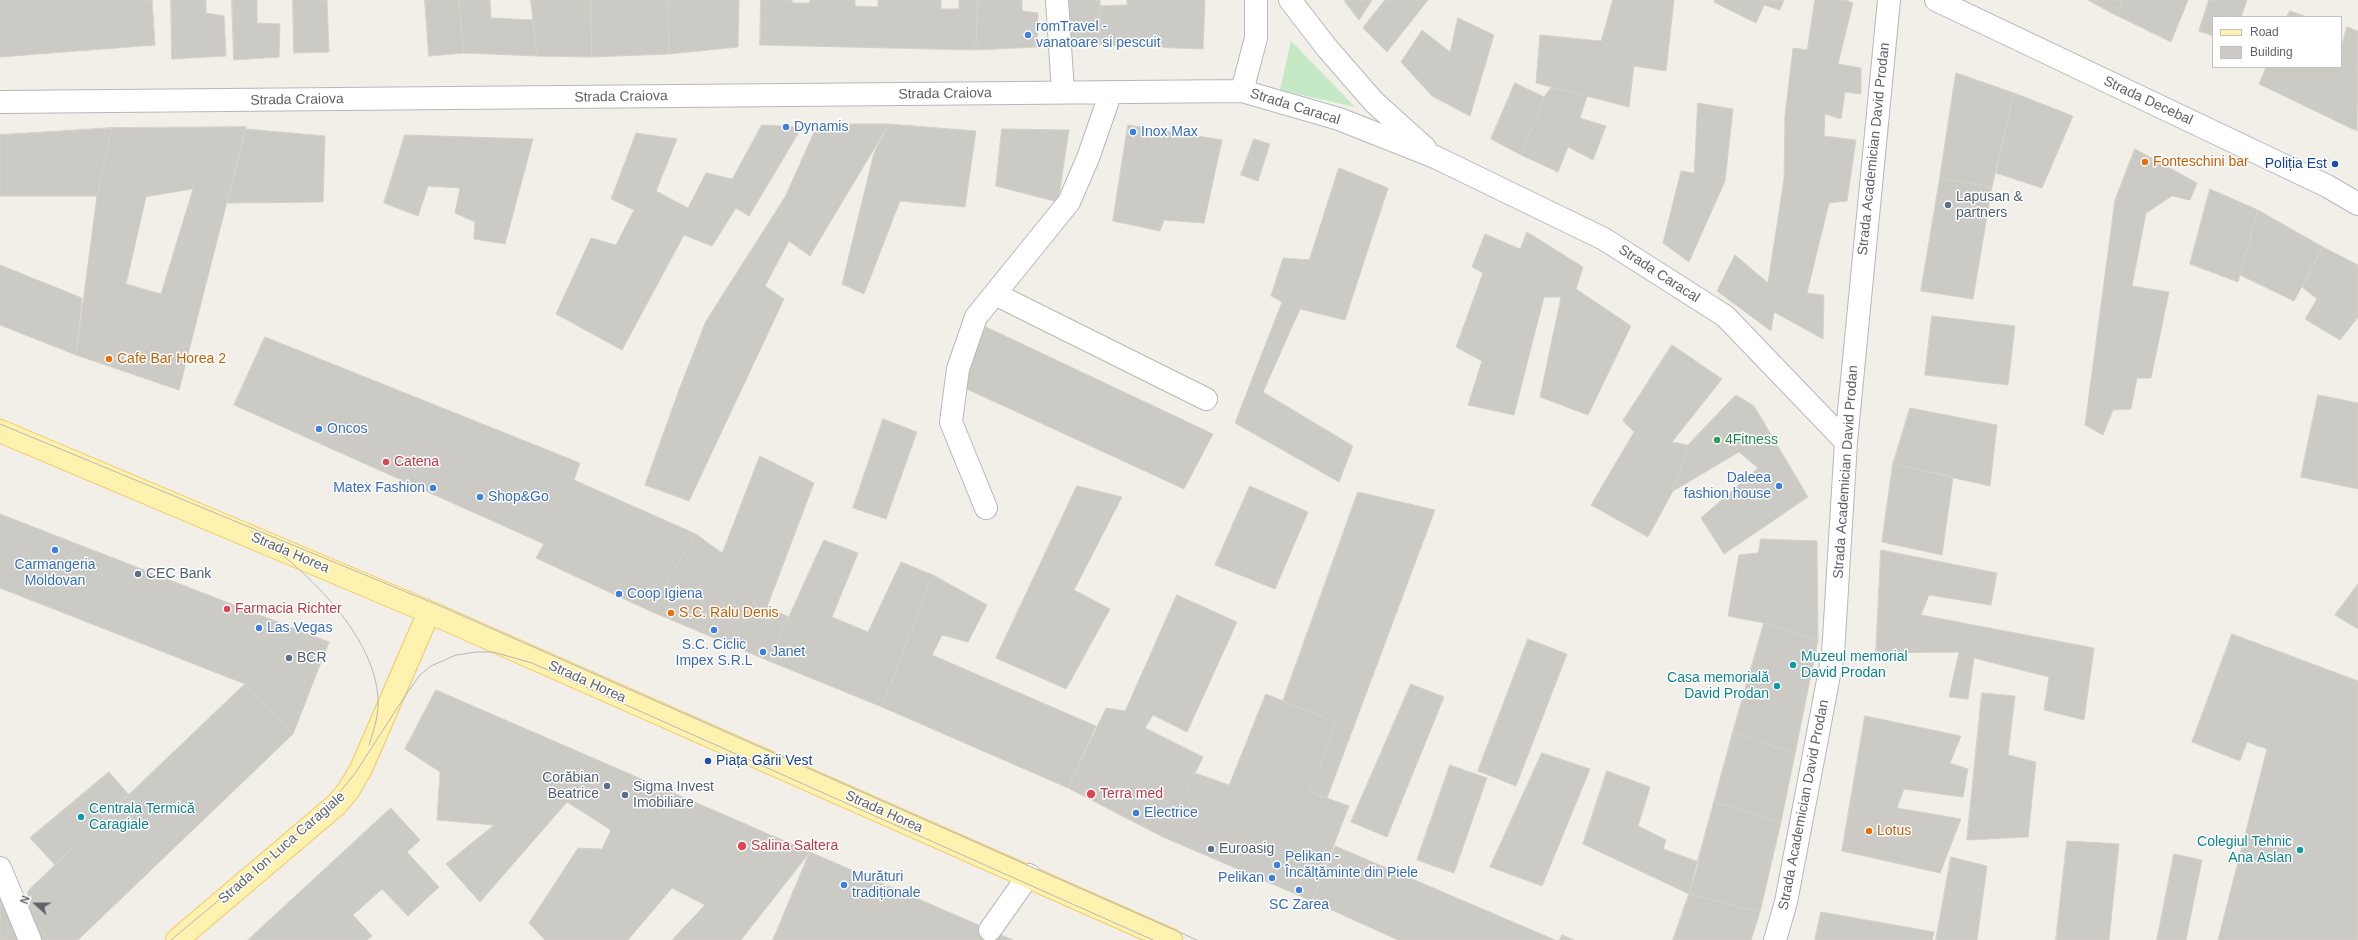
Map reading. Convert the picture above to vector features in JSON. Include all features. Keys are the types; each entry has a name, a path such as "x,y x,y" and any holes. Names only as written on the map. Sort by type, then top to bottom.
{"main road":[{"name":"Strada Horea","path":"0,431 429,612 1029,875 1172,940"},
{"name":"Strada Ion Luca Caragiale","path":"177,940 336,805 348,791 361,769 429,612"}],"street":[{"path":"1057,0 1063,92"},
{"name":"Strada Caracal","path":"1256,0 1256,38 1242,91 1339,119 1435,157 1604,239 1726,316 1846,442"},
{"name":"Strada Caracal","path":"1290,0 1327,48 1374,102 1435,157"},
{"name":"Strada Academician David Prodan","path":"1775,940 1786,902 1833,654 1846,442 1889,0"},
{"name":"Strada Decebal","path":"1936,0 2327,186 2358,204"},
{"name":"Strada Craiova","path":"0,102 1242,91"},
{"path":"986,508 951,422 958,369 976,317 1069,202 1088,158 1111,92"},
{"path":"995,294 1206,399"},
{"path":"0,868 30,940"},
{"path":"990,930 1029,875"}],"green space":[{"path":"1291,41 1355,107 1280,90"}],"building":[{"path":"0,0 152,0 155,45 0,57"},
{"path":"171,0 206,0 206,13 224,16 226,56 172,59"},
{"path":"232,0 257,0 257,23 280,24 279,57 234,60"},
{"path":"293,0 327,0 329,52 294,53"},
{"path":"425,0 459,0 464,53 429,56"},
{"path":"459,0 490,0 491,18 533,20 537,56 464,53"},
{"path":"531,0 591,0 592,57 537,56"},
{"path":"591,0 668,0 669,54 592,57"},
{"path":"668,0 739,0 738,47 669,54"},
{"path":"761,0 792,0 792,3 810,3 810,0 855,0 855,6 878,7 878,0 941,0 941,9 959,9 959,0 978,0 976,50 760,45"},
{"path":"978,0 1022,0 1022,11 1038,13 1037,47 976,50"},
{"path":"1064,0 1100,0 1100,45 1062,45"},
{"path":"1127,0 1205,0 1203,49 1100,45 1100,6 1127,5"},
{"path":"1344,0 1372,0 1359,20"},
{"path":"1385,0 1428,0 1387,52 1363,28"},
{"path":"1613,0 1674,0 1666,71 1634,66 1629,107 1536,83 1540,35 1601,41"},
{"path":"1715,0 1784,0 1780,10 1764,5 1756,23 1714,2"},
{"path":"1815,0 1845,0 1853,3 1838,64 1861,68 1861,94 1845,92 1841,119 1825,114 1824,136 1856,140 1847,201 1829,203 1807,293 1824,295 1823,339 1774,312 1771,331 1717,291 1735,255 1768,283 1784,179 1785,116 1793,48 1807,50"},
{"path":"2088,0 2122,0 2118,16"},
{"path":"2122,0 2188,0 2171,42 2118,16"},
{"path":"2209,0 2247,0 2241,16 2212,16 2212,36 2199,31"},
{"path":"2290,11 2304,16 2288,16"},
{"path":"1458,18 1494,35 1470,116 1432,96 1401,62 1422,30 1450,52"},
{"path":"2347,27 2358,31 2357,131 2259,84 2266,68 2342,68 2342,45"},
{"path":"1956,73 2014,93 1992,187 1940,178"},
{"path":"1515,83 1544,97 1521,155 1491,139"},
{"path":"1552,87 1587,96 1580,118 1606,126 1593,160 1568,147 1558,172 1521,155 1544,97"},
{"path":"2014,93 2073,116 2042,188 1996,173"},
{"path":"1698,103 1733,109 1725,181 1689,262 1663,243 1681,171 1694,173"},
{"path":"818,124 889,124 810,256 789,241 765,286 784,299 689,501 645,485 679,390 706,321 785,197"},
{"path":"889,124 976,131 965,207 900,201 864,294 842,284 874,153"},
{"path":"762,125 802,127 749,216 736,208 712,246 684,235 622,350 556,314 591,238 616,245 634,210 611,199 636,133 677,139 656,191 688,208 706,173 732,179"},
{"path":"1128,125 1222,140 1204,223 1164,220 1160,231 1113,221"},
{"path":"246,127 179,390 76,355 97,196 112,128","holes":["193,189 161,294 126,284 146,197"]},
{"path":"112,128 97,196 0,196 0,135"},
{"path":"246,129 325,136 323,202 227,203"},
{"path":"1002,129 1069,130 1058,202 996,186"},
{"path":"405,135 533,139 505,244 474,239 475,222 455,213 460,188 428,186 418,216 384,203"},
{"path":"1254,139 1270,144 1258,181 1241,175"},
{"path":"2135,149 2197,183 2190,200 2172,196 2146,213 2132,286 2169,292 2151,378 2137,378 2131,409 2113,410 2103,435 2085,425 2115,200"},
{"path":"1339,168 1388,188 1345,320 1300,309 1263,392 1353,446 1339,482 1235,423 1282,302 1271,296 1283,258 1309,260"},
{"path":"1940,178 1992,187 1973,299 1921,291"},
{"path":"2210,189 2258,210 2238,282 2190,264"},
{"path":"2258,210 2323,247 2294,301 2240,275"},
{"path":"1527,232 1583,267 1576,289 1631,326 1588,415 1540,397 1561,297 1544,297 1514,415 1468,405 1482,361 1456,347 1483,273 1472,267 1485,234 1520,249"},
{"path":"2323,247 2358,265 2358,317 2340,340 2305,319 2317,299 2302,287"},
{"path":"0,265 82,298 76,355 0,325"},
{"path":"1932,316 2015,326 2008,385 1925,375"},
{"path":"986,327 1213,434 1184,489 956,384"},
{"path":"265,337 580,463 574,480 696,534 650,611 536,558 544,544 234,405"},
{"path":"1672,345 1722,379 1672,442 1688,445 1673,491 1648,537 1591,505 1634,432 1623,421"},
{"path":"1736,395 1754,406 1808,497 1724,554 1701,518 1758,468 1739,452 1673,491 1688,445"},
{"path":"2318,395 2358,403 2358,489 2301,477"},
{"path":"1910,408 1997,425 1990,486 1893,464"},
{"path":"883,419 917,432 886,519 853,508"},
{"path":"760,456 814,483 767,607 789,617 769,661 650,611 696,534 722,553"},
{"path":"1893,464 1953,477 1942,555 1882,542"},
{"path":"1077,486 1122,497 1074,590 1110,609 1066,689 996,658"},
{"path":"1250,486 1308,512 1275,589 1215,565"},
{"path":"1358,492 1435,510 1327,798 1310,792 1336,722 1283,701"},
{"path":"0,514 329,642 293,734 245,684 0,588"},
{"path":"1761,539 1817,541 1818,640 1764,623 1728,616 1739,555 1758,553"},
{"path":"824,540 858,553 832,617 868,632 901,562 933,575 882,707 769,661"},
{"path":"1881,550 1997,573 1991,605 1929,595 1921,615 2094,648 2084,720 2044,710 2049,677 1974,658 1968,699 1949,697 1959,652 1876,653"},
{"path":"933,575 987,605 968,642 942,635 932,655 1096,726 1068,788 882,707"},
{"path":"2358,584 2358,629 2335,615"},
{"path":"1177,595 1237,622 1187,732 1153,715 1145,728 1203,757 1163,837 1068,788 1106,708 1125,711"},
{"name":"Casa memorială David Prodan","path":"1764,623 1818,640 1795,754 1733,732"},
{"name":"Colegiul Tehnic Ana Aslan","path":"2232,634 2358,681 2358,940 2218,940 2267,749 2247,742 2240,761 2192,742"},
{"path":"1528,639 1567,654 1516,786 1478,771"},
{"path":"245,684 293,734 78,940 41,940 25,923 28,891"},
{"path":"1411,684 1444,697 1387,837 1351,822"},
{"path":"436,690 810,852 741,940 672,940 705,905 672,888 628,940 545,940 529,923 578,848 602,849 611,830 567,802 480,902 446,864 494,825 437,820 440,772 405,749"},
{"path":"1982,693 2015,696 2008,755 2036,762 2028,837 1967,840"},
{"path":"1266,694 1336,722 1310,792 1349,806 1312,901 1163,837 1195,773 1229,785"},
{"path":"1865,716 1961,736 1950,763 1968,769 1963,797 1904,789 1897,808 1961,819 1940,873 1842,851"},
{"path":"1733,732 1795,754 1781,822 1714,802"},
{"path":"1542,753 1590,769 1542,886 1490,867"},
{"path":"1450,765 1487,778 1454,873 1417,860"},
{"path":"1607,771 1650,787 1638,826 1666,840 1663,849 1699,862 1689,894 1583,844"},
{"name":"Centrala Termică Caragiale","path":"109,772 129,795 55,865 30,838"},
{"path":"1714,802 1781,822 1760,912 1689,894"},
{"path":"391,808 420,840 407,852 439,887 408,916 382,889 353,915 372,936 367,940 248,940"},
{"path":"2067,841 2119,844 2109,940 2056,940"},
{"path":"1335,846 1555,940 1398,940 1312,901"},
{"path":"810,852 1013,940 773,940"},
{"path":"2174,854 2202,860 2186,940 2157,940"},
{"path":"1951,857 1987,866 1977,940 1936,940"},
{"path":"1689,894 1760,912 1751,940 1673,940"},
{"path":"8,896 18,940 0,940 0,898"},
{"path":"1821,912 1934,932 1932,940 1815,940"},
{"path":"1562,935 1574,940 1560,940"}],"tram line":[{"path":"0,424 445,608 1197,940"},
{"path":"251,531 292,563 313,582 350,626 364,649 373,673 378,698 377,716 369,745"},
{"path":"171,940 278,851 331,803 356,772 420,675 431,666 456,655 476,652 493,652 532,663 1153,940"}],"place":[{"name":"romTravel - vanatoare si pescuit","path":"1028,35"},
{"name":"Dynamis","path":"786,127"},
{"name":"Inox Max","path":"1133,132"},
{"name":"Fonteschini bar","path":"2145,162"},
{"name":"Poliția Est","path":"2335,164"},
{"name":"Lapusan & partners","path":"1948,205"},
{"name":"Cafe Bar Horea 2","path":"109,359"},
{"name":"Oncos","path":"319,429"},
{"name":"4Fitness","path":"1717,440"},
{"name":"Catena","path":"386,462"},
{"name":"Daleea fashion house","path":"1779,486"},
{"name":"Matex Fashion","path":"433,488"},
{"name":"Shop&Go","path":"480,497"},
{"name":"Carmangeria Moldovan","path":"55,550"},
{"name":"CEC Bank","path":"138,574"},
{"name":"Coop Igiena","path":"619,594"},
{"name":"Farmacia Richter","path":"227,609"},
{"name":"S.C. Ralu Denis","path":"671,613"},
{"name":"Las Vegas","path":"259,628"},
{"name":"S.C. Ciclic Impex S.R.L","path":"714,630"},
{"name":"Janet","path":"763,652"},
{"name":"BCR","path":"289,658"},
{"name":"Muzeul memorial David Prodan","path":"1793,665"},
{"name":"Casa memorială David Prodan","path":"1777,686"},
{"name":"Piața Gării Vest","path":"708,761"},
{"name":"Corăbian Beatrice","path":"607,786"},
{"name":"Terra med","path":"1091,794"},
{"name":"Sigma Invest Imobiliare","path":"625,795"},
{"name":"Electrice","path":"1136,813"},
{"name":"Centrala Termică Caragiale","path":"81,817"},
{"name":"Lotus","path":"1869,831"},
{"name":"Salina Saltera","path":"742,846"},
{"name":"Euroasig","path":"1211,849"},
{"name":"Colegiul Tehnic Ana Aslan","path":"2300,850"},
{"name":"Pelikan - Încălțăminte din Piele","path":"1277,865"},
{"name":"Pelikan","path":"1272,878"},
{"name":"Murături tradiționale","path":"844,885"},
{"name":"SC Zarea","path":"1299,890"}]}
